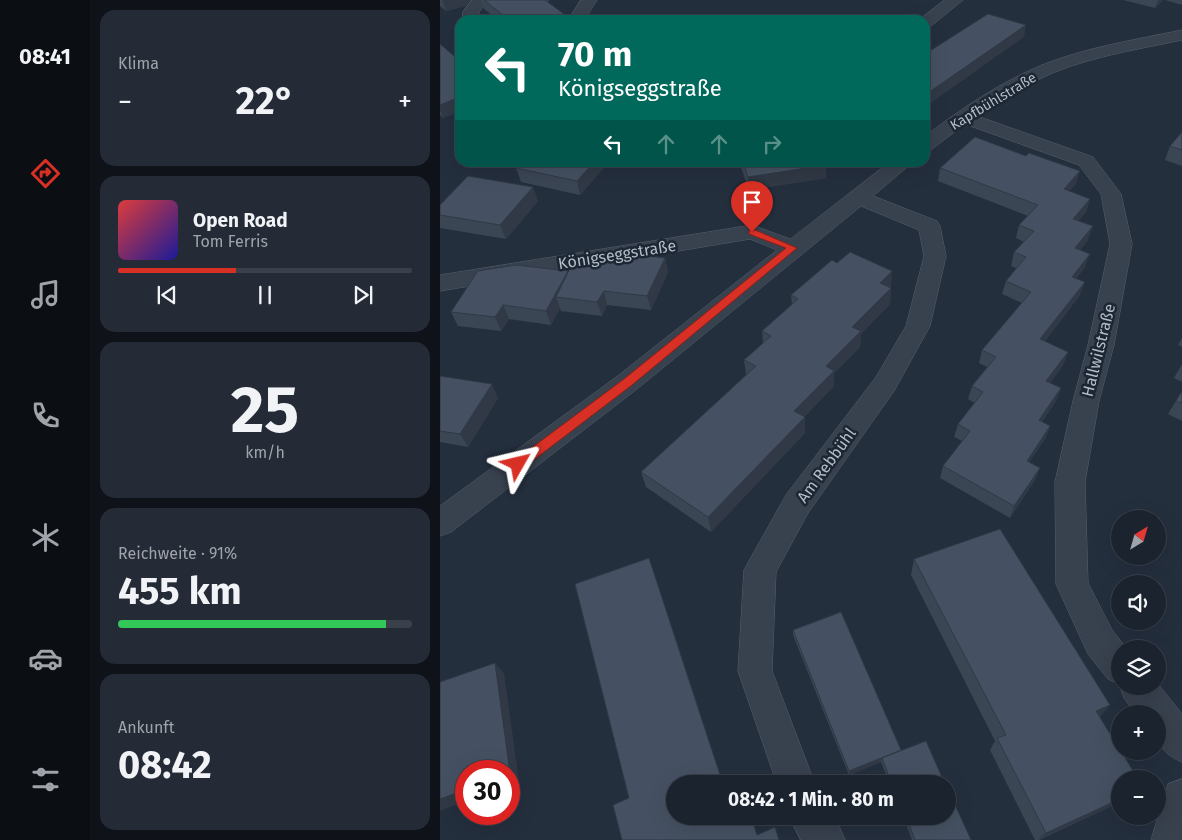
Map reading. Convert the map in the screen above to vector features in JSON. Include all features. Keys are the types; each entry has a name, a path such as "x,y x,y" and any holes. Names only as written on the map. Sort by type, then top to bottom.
{"street":[{"path":"471,15 480,0"},
{"path":"580,15 589,0"},
{"path":"930,19 955,0"},
{"name":"Kapfbühlstraße","path":"930,141 962,117 1010,88 1048,69 1082,58 1182,35"},
{"name":"Hallwilstraße","path":"962,117 1086,161 1111,194 1121,244 1102,345 1086,401 1070,482 1072,584 1100,642 1111,656"},
{"path":"440,523 628,382 897,167"},
{"name":"Am Rebbühl","path":"793,775 755,671 760,570 797,504 886,384 918,326 935,256 929,226 858,197"},
{"name":"Königseggstraße","path":"440,283 752,232 793,248"},
{"path":"1143,695 1182,743"},
{"path":"1171,840 1182,798"},
{"path":"814,825 825,840"}],"building":[{"path":"484,0 545,0 565,15 503,15"},
{"path":"988,14 1026,25 930,92 930,51"},
{"path":"440,44 455,57 455,99 440,105"},
{"path":"1182,132 1182,150 1170,146"},
{"path":"975,137 1026,156 1029,153 1080,171 1064,189 1090,199 1073,219 1093,226 1075,248 1090,254 1072,277 1085,282 1040,339 1068,352 1046,381 1061,388 1039,420 1050,426 1027,461 1040,468 1014,506 943,466 970,431 958,424 983,392 972,386 996,357 982,350 1031,292 1006,281 1026,257 1014,252 1034,231 1019,225 1038,205 940,168"},
{"path":"517,167 590,167 577,181 516,168"},
{"path":"745,167 813,167 748,177"},
{"path":"468,176 533,187 500,225 440,215 440,205"},
{"path":"850,252 892,271 880,283 891,288 852,327 861,331 826,366 834,371 794,411 805,417 708,517 641,472 756,366 744,360 771,336 762,331 798,299 791,295 832,260 837,263"},
{"path":"623,253 665,258 647,296 604,291 597,302 556,297 575,258 617,263"},
{"path":"516,265 568,271 546,311 503,305 495,317 451,312 478,271"},
{"path":"440,376 492,384 460,434 440,431"},
{"path":"1182,391 1182,403 1176,401"},
{"path":"1000,529 1110,705 1096,711 1111,735 1111,760 1126,760 1133,770 1111,770 1111,803 1046,833 997,738 1006,735 914,559"},
{"path":"649,558 720,775 666,775 666,825 754,825 757,835 775,827 779,840 622,840 613,805 629,798 575,584"},
{"path":"841,612 901,750 849,771 793,630"},
{"path":"495,663 508,760 455,760 455,794 440,799 440,682"},
{"path":"926,741 941,775 889,775 882,758"},
{"path":"956,807 971,840 915,840 909,825 956,825"}],"route":[{"path":"518,464 628,382 793,248 752,232"}]}
